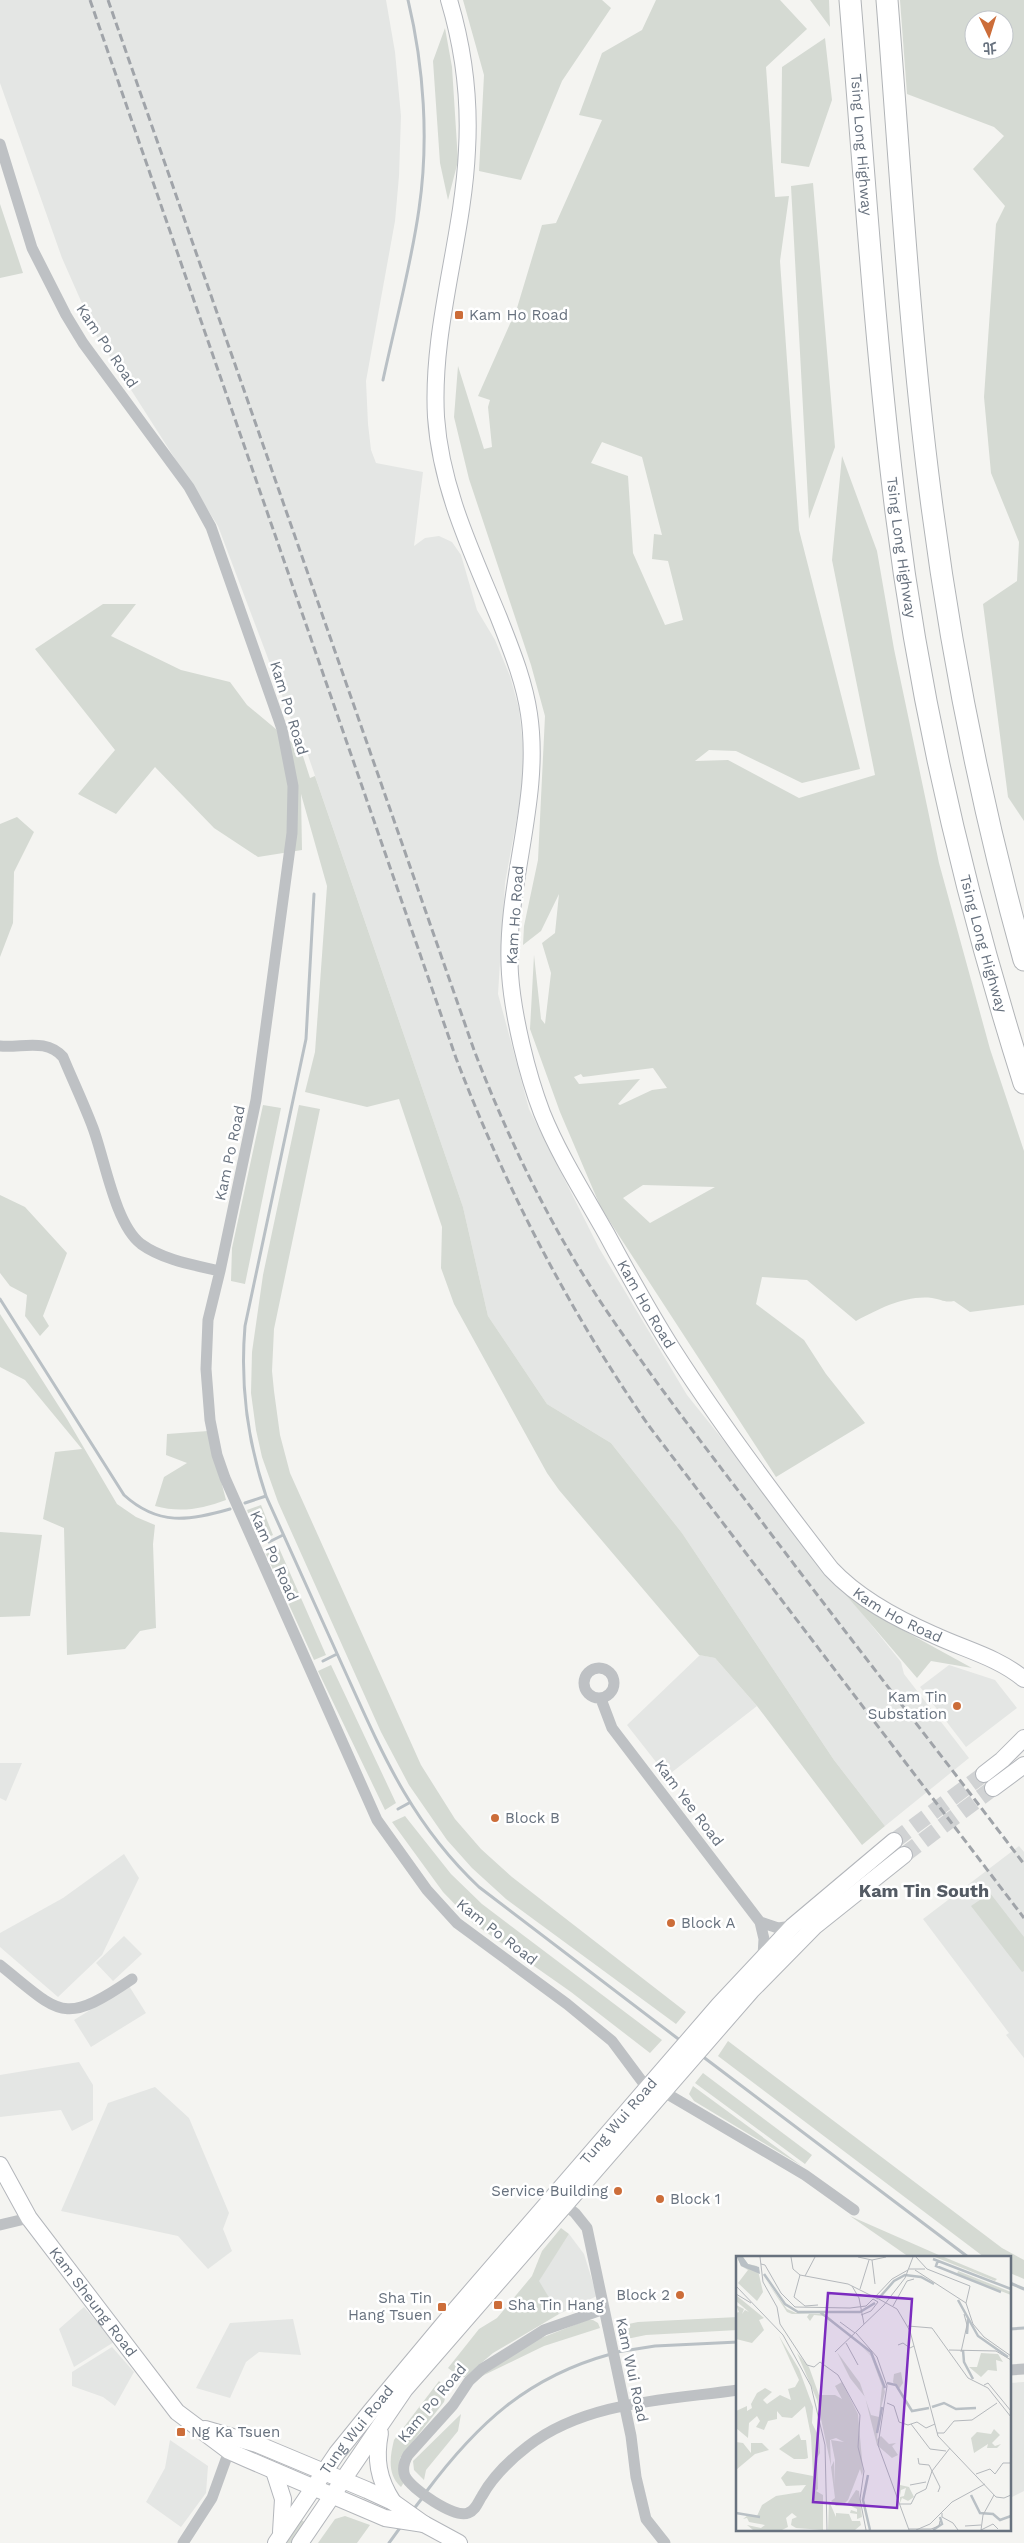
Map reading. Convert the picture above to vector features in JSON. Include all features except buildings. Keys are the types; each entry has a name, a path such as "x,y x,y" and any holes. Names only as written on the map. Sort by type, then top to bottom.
{"highway":[{"name":"Tsing Long Highway","path":"850,0 887,438 908,593 926,699 952,824 976,919 1024,1084"},
{"path":"886,0 922,426 942,577 973,752 994,845 1024,960"}],"main road":[{"name":"Kam Ho Road","path":"449,0 462,46 467,76 468,128 464,187 439,342 436,419 444,470 453,505 514,658 529,710 532,778 514,900 510,959 515,1005 536,1094 550,1129 576,1180 672,1348 701,1392 831,1569 841,1580 888,1613 934,1635 986,1655 1024,1679"},
{"path":"1024,1738 1002,1760 988,1781 1024,1765"},
{"name":"Tung Wui Road","path":"724,2011 763,1956 793,1926 894,1841"},
{"name":"Tung Wui Road","path":"278,2540 324,2472 371,2411 456,2309 724,2011 800,1939 904,1854"},
{"name":"Tung Wui Road","path":"300,2543 334,2497 405,2390 566,2206 655,2087"},
{"name":"Kam Sheung Road","path":"0,2165 29,2218 177,2412 229,2451 386,2518 441,2535"},
{"name":"Kam Sheung Road","path":"200,2428 215,2430 257,2444 344,2480 393,2502 441,2535"},
{"path":"380,2428 376,2454 378,2466 384,2488 393,2502"},
{"path":"274,2471 283,2499 278,2540"}],"street":[{"name":"Kam Po Road","path":"0,144 32,248 66,315 84,343 189,487 211,527 282,729 291,767 294,803 292,833 256,1100 208,1320 206,1345 210,1420 217,1455 247,1533 377,1820 427,1890 457,1923 567,2004 612,2041 655,2087 805,2175 854,2210"},
{"path":"0,1046 43,1045 58,1051 63,1057 93,1128 119,1211 134,1237 141,1244 167,1257 220,1271"},
{"name":"Kam Yee Road","path":"601,1698 612,1728 760,1922 764,1939 763,1956"},
{"path":"760,1922 778,1928 793,1926"},
{"path":"0,1965 41,2000 68,2010 101,2000 132,1979"},
{"name":"Kam Wui Road","path":"566,2206 576,2213 586,2228 622,2391 636,2477 646,2519 665,2543"},
{"path":"0,2225 29,2218"},
{"name":"Kam Po Road","path":"604,2308 577,2316 528,2339 494,2360 469,2381 453,2405 404,2462 405,2477 414,2487 444,2508 462,2515 474,2509 491,2481 502,2469 542,2435 572,2420 625,2406 736,2390"},
{"path":"183,2543 212,2498 229,2451"}],"shaded area":[{"path":"0,0 386,0 395,52 401,116 399,176 395,221 366,381 371,450 376,463 423,472 414,546 425,538 439,536 452,542 461,555 477,610 495,640 510,676 519,709 523,745 523,784 505,883 498,994 529,1109 599,1248 687,1395 901,1662 904,1674 969,1758 885,1826 834,1760 682,1533 611,1443 547,1404 488,1316 463,1207 300,732 292,722 218,526 96,335 62,258 0,83"},
{"path":"463,0 602,0 611,8 562,81 521,180 479,171 484,75"},
{"path":"656,0 780,0 807,29 766,67 775,197 789,196 780,261 799,530 860,769 802,783 736,751 709,750 695,761 728,760 799,798 875,775 832,560 842,456 877,551 894,649 939,863 990,1049 1024,1151 1024,1305 970,1312 954,1301 948,1302 932,1298 922,1298 893,1304 856,1321 807,1280 762,1277 756,1304 804,1340 826,1374 865,1423 776,1477 601,1208 560,1112 530,1029 534,955 541,1019 545,1024 551,973 542,943 555,933 559,894 541,931 523,945 524,926 538,860 545,716 531,665 469,479 454,417 458,366 484,449 492,447 488,407 490,400 478,396 517,308 542,225 556,223 602,120 579,115 602,53 642,30","holes":["602,442 642,457 662,535 654,534 652,559 668,561 683,620 665,625 633,553 628,476 591,463","653,1068 667,1088 652,1090 620,1105 618,1104 640,1079 579,1084 574,1077 581,1074 583,1077","643,1185 715,1187 650,1223 623,1198"]},
{"path":"810,0 829,0 830,27"},
{"path":"900,0 1024,0 1024,821 1008,797 983,604 1017,581 1019,542 991,473 984,397 996,224 1005,206 973,169 1004,136 994,127 907,94"},
{"path":"445,28 452,67 458,161 448,200 440,163 433,61"},
{"path":"825,38 832,100 809,167 781,163 782,67"},
{"path":"813,183 835,447 809,519 791,186"},
{"path":"0,204 23,273 0,278"},
{"path":"103,604 136,604 111,636 181,670 230,682 247,705 301,750 310,778 315,776 463,1207 488,1316 547,1404 611,1443 682,1533 834,1760 885,1826 862,1845 757,1706 715,1658 699,1655 559,1490 547,1473 454,1304 441,1268 442,1227 399,1099 367,1107 305,1092 315,1052 327,886 301,794 302,850 258,857 214,828 155,767 116,814 78,794 115,750 35,649"},
{"path":"17,817 34,832 14,872 13,923 0,957 0,824"},
{"path":"263,1105 281,1108 245,1284 231,1281 232,1248"},
{"path":"299,1105 320,1109 274,1329 272,1371 274,1391 280,1435 290,1473 421,1765 455,1819 481,1849 512,1877 686,2012 676,2024 506,1899 472,1868 447,1840 409,1785 381,1732 278,1502 262,1457 256,1430 251,1393 252,1352 263,1275"},
{"path":"0,1195 25,1207 67,1253 43,1316 49,1326 40,1336 25,1316 27,1295 10,1286 0,1273"},
{"path":"0,1314 67,1419 117,1504 136,1517 155,1525 153,1544 156,1628 140,1631 125,1649 67,1655 64,1528 43,1519 55,1452 82,1449 25,1380 0,1367"},
{"path":"208,1431 226,1500 208,1506 182,1510 155,1506 164,1477 187,1463 166,1455 167,1434"},
{"path":"261,1505 273,1535 260,1541 247,1510"},
{"path":"0,1532 42,1535 30,1616 0,1617"},
{"path":"279,1548 326,1655 314,1660 266,1554"},
{"path":"834,1581 879,1617 972,1668 931,1661 917,1678"},
{"path":"700,1655 715,1658 757,1706 667,1776 627,1725"},
{"path":"331,1665 396,1803 385,1810 318,1671"},
{"name":"Kam Tin Substation","path":"949,1665 995,1680 1017,1708 966,1747 920,1687"},
{"path":"0,1763 22,1763 6,1801 0,1798"},
{"path":"405,1816 451,1874 482,1904 662,2040 650,2053 571,1992 473,1923 443,1892 392,1822"},
{"path":"1019,1846 1024,1852 1024,2058 1006,2035 1009,2033 923,1919"},
{"path":"124,1854 139,1878 102,1955 58,1997 0,1947 0,1933 63,1898"},
{"path":"990,1893 1024,1937 1024,1971 1022,1972 971,1906"},
{"path":"124,1936 142,1954 113,1981 96,1963"},
{"path":"129,1986 146,2013 91,2047 74,2020"},
{"path":"728,2041 1002,2248 1024,2260 1024,2279 1012,2274 1012,2256 983,2256 718,2056"},
{"path":"79,2062 93,2085 93,2120 72,2131 61,2110 0,2117 0,2075"},
{"path":"703,2073 812,2155 805,2164 695,2083"},
{"path":"693,2086 802,2166 694,2101 689,2094"},
{"path":"155,2087 189,2118 229,2213 223,2229 232,2251 208,2269 178,2236 61,2211 108,2103"},
{"path":"850,2216 941,2256 908,2256"},
{"path":"561,2228 569,2234 539,2281 559,2314 493,2353 465,2377 460,2377 448,2368 479,2329 497,2318 532,2276 542,2251"},
{"path":"569,2234 584,2254 597,2296 559,2314 538,2281"},
{"path":"84,2307 114,2342 74,2367 59,2329"},
{"path":"736,2317 736,2330 646,2335 622,2340 619,2326 638,2322"},
{"path":"293,2319 301,2355 259,2352 246,2362 230,2398 196,2388 230,2323"},
{"path":"587,2320 593,2320 598,2323 600,2328 544,2346 480,2377 531,2342"},
{"path":"112,2347 134,2372 115,2406 103,2397 72,2386 72,2372"},
{"path":"439,2381 445,2390 444,2402 400,2458 399,2469 405,2481 401,2487 393,2477 391,2465 391,2452 394,2440"},
{"path":"1024,2382 1024,2491 1012,2497 1012,2383"},
{"path":"461,2414 458,2431 426,2470 424,2480 414,2470 413,2461"},
{"path":"170,2440 208,2466 206,2493 181,2527 146,2502 165,2468"},
{"path":"345,2516 370,2525 357,2543 318,2543 335,2519"},
{"path":"300,2519 306,2523 292,2543 283,2543"}],"waterway":[{"path":"383,380 412,252 419,209 424,157 421,78 408,0"},
{"path":"314,894 306,1039 245,1326 244,1391 246,1412 259,1475 266,1496 385,1758 416,1812 435,1838 455,1863 479,1887 681,2041"},
{"path":"0,1299 124,1495 149,1512 174,1518 201,1516 230,1509"},
{"path":"245,1503 266,1496"},
{"path":"269,1542 283,1535"},
{"path":"323,1661 337,1654"},
{"path":"398,1809 409,1803"},
{"path":"702,2056 967,2256"},
{"path":"1012,2284 1024,2289"},
{"path":"1012,2329 1024,2328"},
{"path":"617,2352 655,2346 736,2342"},
{"path":"426,2492 465,2445 506,2406 554,2376 611,2354"},
{"path":"413,2510 423,2497"},
{"path":"389,2543 402,2525"}],"tunnel":[{"path":"894,1841 984,1774"},
{"path":"904,1855 993,1788"}],"railway":[{"path":"90,0 456,1058 475,1107 518,1202 566,1294 620,1383 649,1426 1024,1918"},
{"path":"108,0 474,1050 500,1114 529,1177 579,1268 655,1380 1024,1864"}],"place":[{"name":"Kam Ho Road","path":"459,315"},
{"name":"Kam Tin Substation","path":"957,1706"},
{"name":"Block B","path":"495,1818"},
{"name":"Block A","path":"671,1923"},
{"name":"Service Building","path":"618,2191"},
{"name":"Block 1","path":"660,2199"},
{"name":"Block 2","path":"680,2295"},
{"name":"Sha Tin Hang","path":"498,2305"},
{"name":"Sha Tin Hang Tsuen","path":"442,2307"},
{"name":"Ng Ka Tsuen","path":"181,2432"}],"district":[{"name":"Kam Tin South","path":"924,1891"}]}
